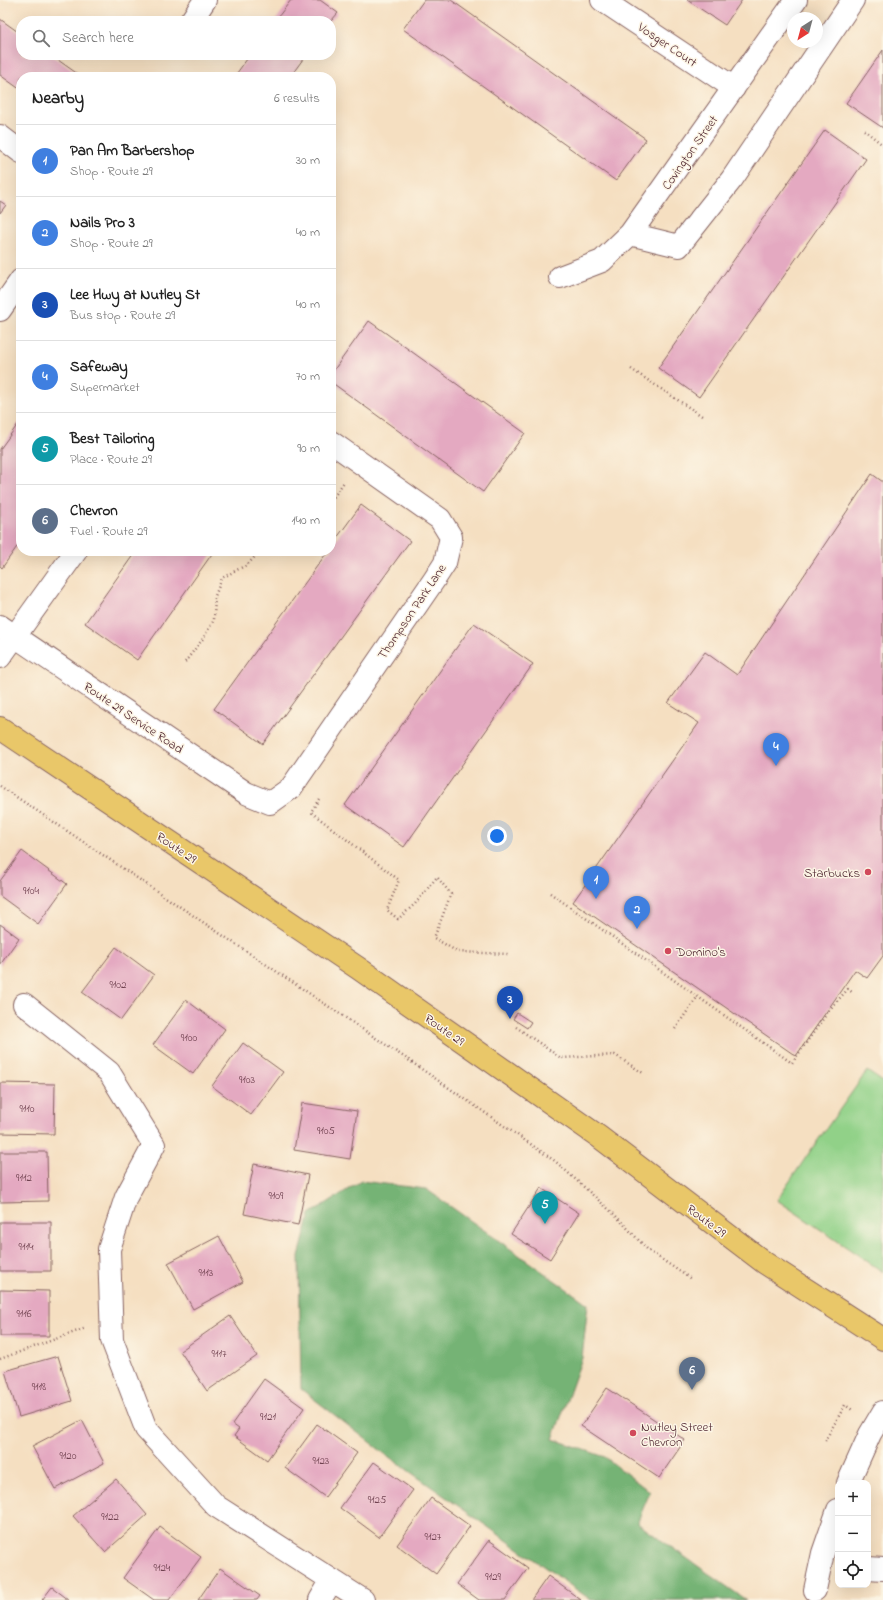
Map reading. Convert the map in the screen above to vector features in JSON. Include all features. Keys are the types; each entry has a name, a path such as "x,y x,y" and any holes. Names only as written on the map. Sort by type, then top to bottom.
{"main road":[{"name":"Route 29","path":"0,728 384,986 598,1136 765,1263 883,1339"}],"street":[{"path":"194,16 205,0"},
{"name":"Vosger Court","path":"602,0 734,88"},
{"name":"Covington Street","path":"560,277 602,261 630,234 796,0"},
{"path":"630,234 679,246 732,179 853,0"},
{"path":"0,136 16,148"},
{"path":"0,310 16,287"},
{"name":"Thompson Park Lane","path":"270,803 290,788 434,580 445,563 451,537 440,519 336,446"},
{"path":"0,657 7,631 72,556"},
{"name":"Route 29 Service Road","path":"7,631 246,793 270,803"},
{"path":"24,1004 108,1072 154,1145 126,1197 109,1249 112,1340 146,1429 216,1506 363,1600"},
{"path":"849,1480 870,1434 883,1412"},
{"path":"815,1590 829,1565 837,1516"},
{"path":"871,1568 883,1569"},
{"path":"320,1600 332,1580"}],"path":[{"path":"864,130 883,145"},
{"path":"631,369 702,416"},
{"path":"184,662 202,640 214,620 215,596 222,578 248,564 255,556"},
{"path":"0,786 400,1054 548,1157 615,1215 649,1251 691,1279"},
{"path":"319,799 311,812 399,880 387,910 398,918 415,904 437,877 451,894 434,938 458,952 509,954"},
{"path":"550,893 792,1062 830,1009 848,989 853,993"},
{"path":"675,1029 698,996"},
{"path":"516,1027 561,1058 616,1055 643,1073"},
{"path":"0,1359 111,1318"}],"green space":[{"path":"867,1071 883,1082 883,1272 777,1200"},
{"path":"361,1181 426,1189 588,1304 582,1358 553,1439 605,1457 650,1492 637,1523 746,1600 591,1600 385,1454 301,1389 299,1256 310,1214"}],"building":[{"path":"291,0 320,0 338,13 335,16 279,16"},
{"path":"424,0 451,0 646,139 616,181 403,29"},
{"path":"687,0 742,0 725,25"},
{"path":"0,19 16,30 16,60 58,60 75,72 16,72 16,86 0,75"},
{"path":"883,50 883,128 846,103"},
{"path":"246,60 302,60 294,72 238,72"},
{"path":"825,130 866,159 699,397 658,368"},
{"path":"0,201 6,205 0,213"},
{"path":"369,321 525,433 483,492 336,386 336,367"},
{"path":"16,427 16,548 2,568 0,566 0,449"},
{"path":"872,474 883,482 883,956 867,978 855,970 796,1056 573,902 699,723 668,703 705,652 737,675"},
{"path":"361,505 410,541 263,744 214,709 324,556 336,556 336,539"},
{"path":"132,556 210,556 137,660 85,623"},
{"path":"474,623 533,664 404,847 345,805"},
{"path":"22,851 67,884 38,924 0,896 0,881"},
{"path":"0,924 19,938 0,965"},
{"path":"116,947 154,975 121,1020 82,992"},
{"path":"186,1000 225,1029 193,1074 153,1045"},
{"path":"517,1013 531,1022 527,1028 513,1019"},
{"path":"243,1043 283,1072 251,1115 212,1086"},
{"path":"0,1083 55,1084 54,1134 0,1133"},
{"path":"302,1103 357,1111 350,1159 294,1150"},
{"path":"0,1152 47,1152 48,1201 0,1202"},
{"path":"254,1164 308,1175 298,1225 244,1214"},
{"path":"541,1188 579,1213 550,1259 511,1234"},
{"path":"0,1222 51,1222 51,1271 0,1271"},
{"path":"219,1236 243,1282 193,1309 168,1263"},
{"path":"0,1290 49,1291 49,1336 0,1336"},
{"path":"230,1316 257,1356 207,1391 180,1351"},
{"path":"58,1356 72,1401 19,1417 5,1371"},
{"path":"264,1379 304,1408 267,1460 234,1436 239,1429 232,1424"},
{"name":"Nutley Street Chevron","path":"607,1388 685,1440 659,1478 581,1426"},
{"path":"82,1420 104,1463 55,1489 32,1446"},
{"path":"317,1424 357,1453 325,1497 285,1468"},
{"path":"374,1462 413,1490 379,1537 340,1508"},
{"path":"116,1479 147,1515 105,1552 73,1516"},
{"path":"431,1498 470,1526 436,1574 397,1545"},
{"path":"160,1527 201,1557 169,1600 154,1600 123,1578"},
{"path":"489,1540 528,1568 505,1600 479,1600 457,1584"},
{"path":"220,1568 260,1596 257,1600 198,1600"},
{"path":"548,1576 581,1600 531,1600"},
{"path":"52,1587 69,1600 42,1600"}],"place":[{"name":"Safeway","path":"776,766"},
{"name":"Starbucks","path":"868,872"},
{"name":"Pan Am Barbershop","path":"596,899"},
{"name":"Nails Pro 3","path":"637,929"},
{"name":"Domino's","path":"668,951"},
{"name":"Lee Hwy at Nutley St","path":"510,1019"},
{"name":"Best Tailoring","path":"545,1224"},
{"name":"Chevron","path":"692,1390"},
{"name":"Nutley Street Chevron","path":"633,1433"}]}
